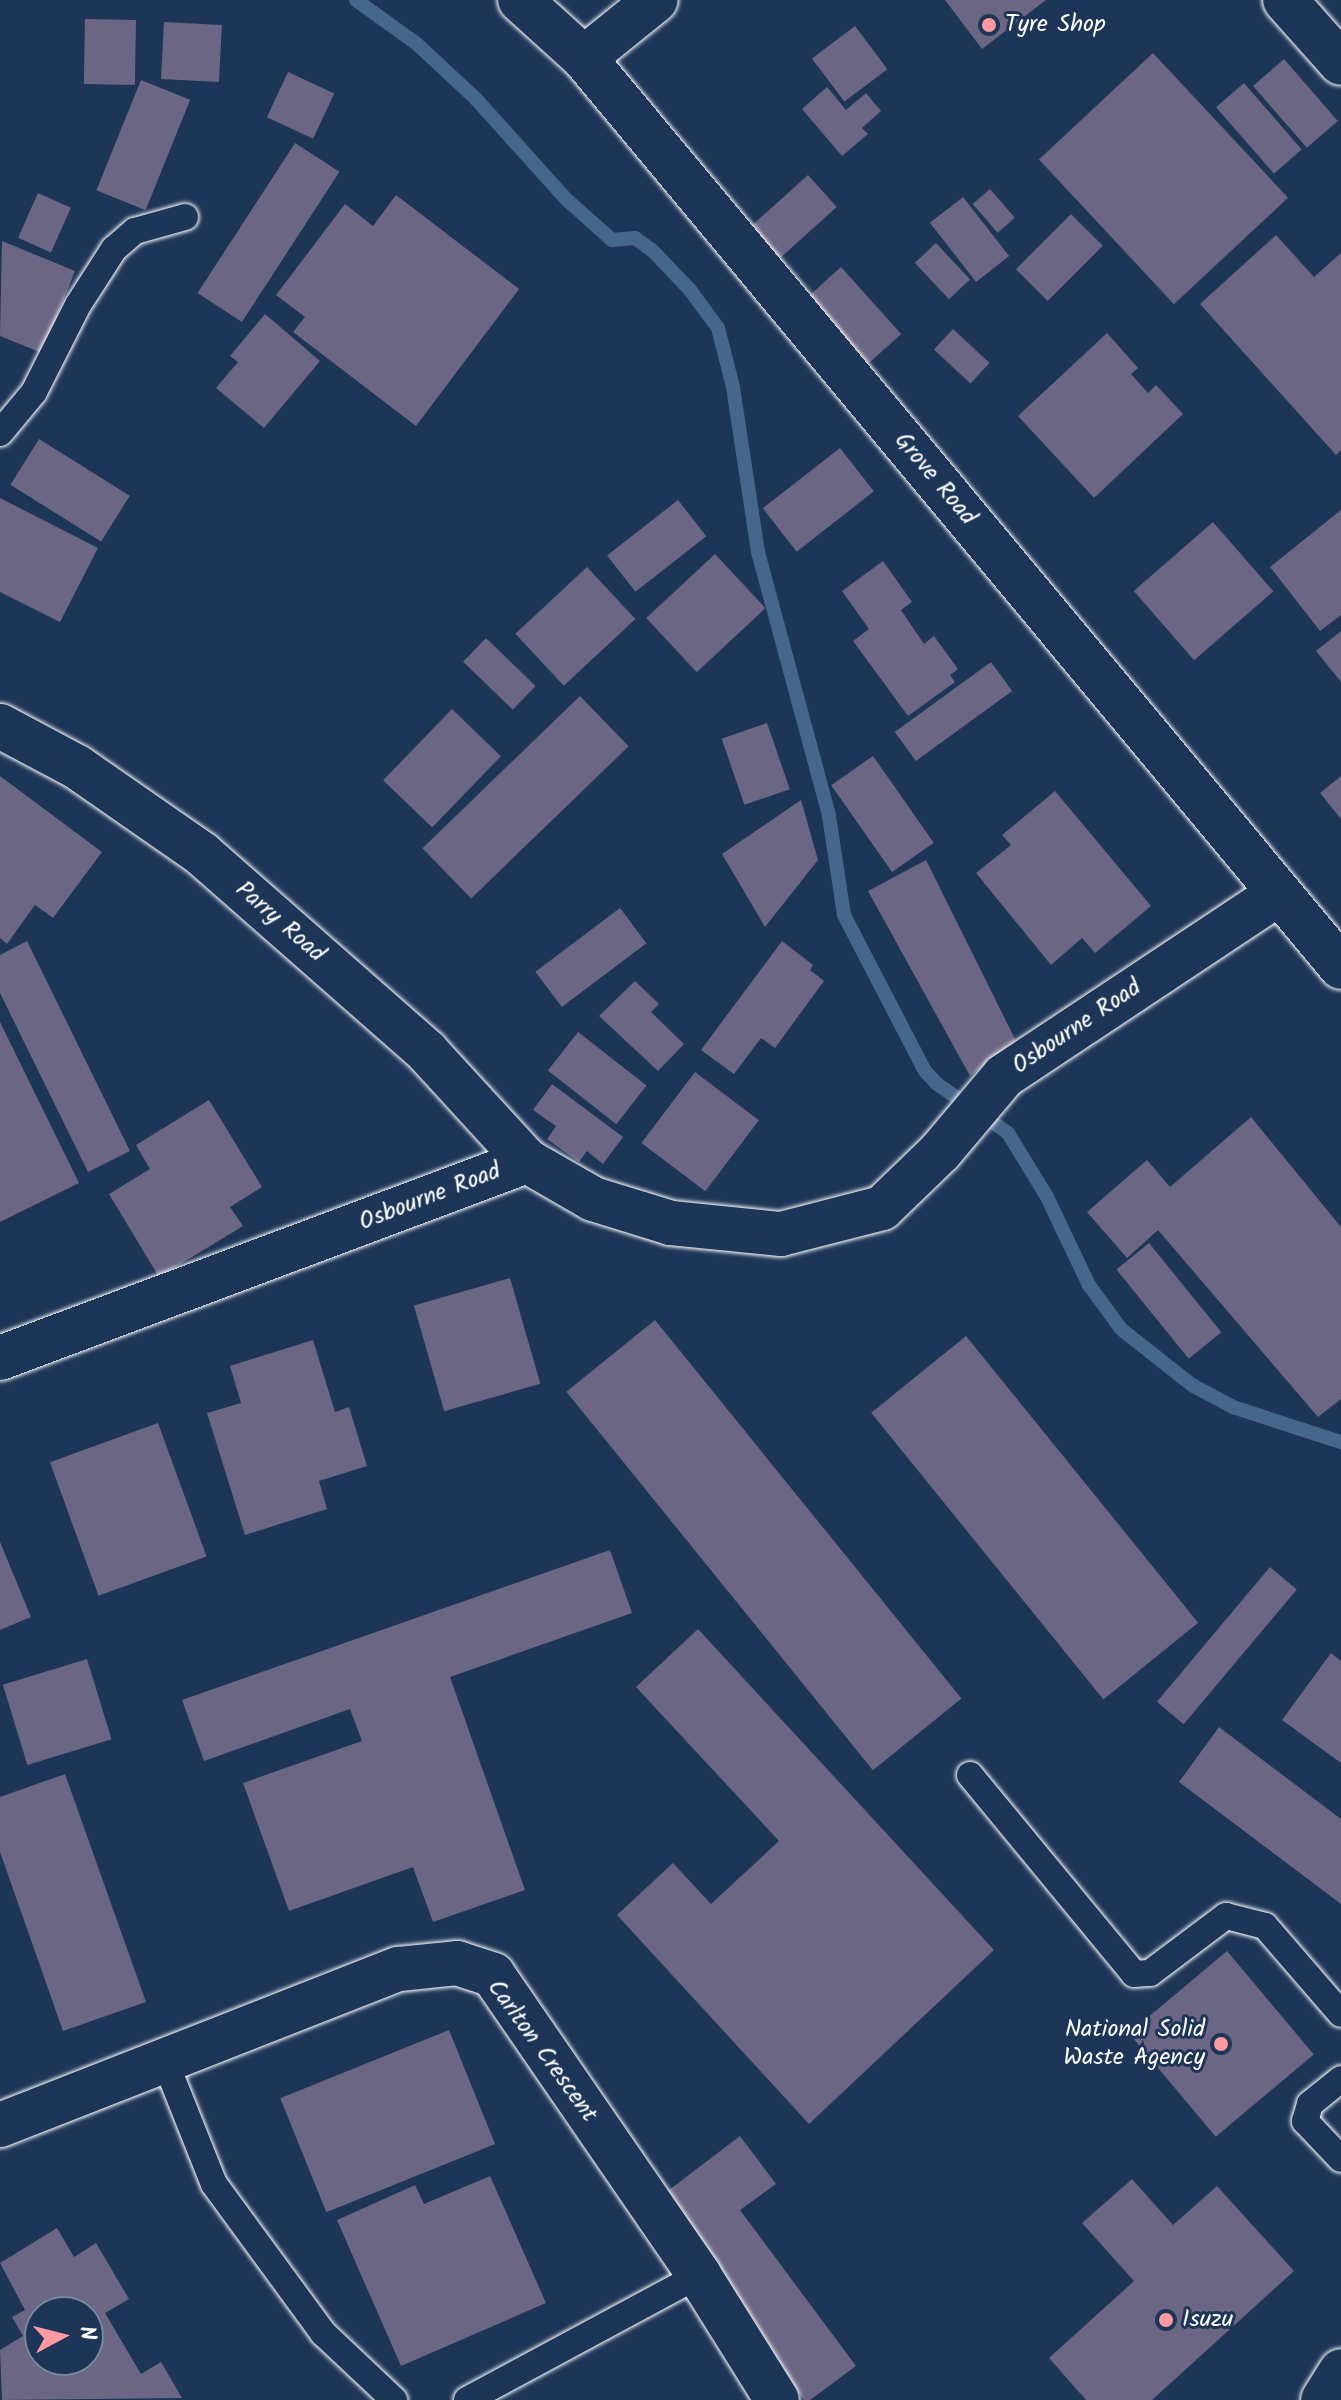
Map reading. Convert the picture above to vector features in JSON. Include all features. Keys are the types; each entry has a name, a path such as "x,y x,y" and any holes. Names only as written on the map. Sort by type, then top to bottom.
{"street":[{"name":"Grove Road","path":"520,0 584,58 1341,967"},
{"path":"584,58 656,0"},
{"path":"1285,0 1341,63"},
{"name":"Parry Road","path":"0,726 77,767 202,854 427,1052 527,1161"},
{"name":"Osbourne Road","path":"0,1358 527,1161 593,1199 671,1223 781,1234 882,1208 996,1085 1027,1058 1279,893"},
{"name":"Carlton Crescent","path":"0,2125 399,1969 457,1963 493,1975 699,2275 777,2400"},
{"path":"1323,2400 1341,2371"}],"lane":[{"path":"0,433 34,392 78,305 114,249 135,231 185,217"},
{"path":"970,1775 1134,1974 1150,1973 1226,1916 1265,1926 1341,2014"},
{"path":"165,2061 214,2184 323,2333 394,2400"},
{"path":"1341,2079 1310,2104 1305,2121 1341,2159"},
{"path":"467,2400 699,2275"}],"building":[{"name":"Tyre Shop","path":"945,0 1046,0 982,49"},
{"path":"85,19 136,20 135,85 84,84"},
{"path":"164,22 222,25 219,82 161,79"},
{"path":"855,26 887,69 844,102 812,58"},
{"path":"1153,53 1288,198 1174,304 1039,159"},
{"path":"1284,59 1338,121 1307,148 1253,86"},
{"path":"288,72 334,94 313,139 267,117"},
{"path":"141,80 190,100 146,210 96,190"},
{"path":"1244,83 1302,149 1274,174 1216,107"},
{"path":"827,87 846,110 866,93 881,111 862,128 868,134 842,156 802,109"},
{"path":"295,143 339,172 242,322 198,293"},
{"path":"808,175 837,207 780,258 751,227"},
{"path":"990,189 1015,218 998,233 973,204"},
{"path":"38,193 71,208 51,252 18,238"},
{"path":"396,195 519,289 416,426 293,332 305,317 276,295 345,204 373,226"},
{"path":"963,197 1009,256 976,282 930,223"},
{"path":"1071,214 1103,246 1048,301 1016,269"},
{"path":"1276,235 1314,277 1341,253 1341,450 1336,455 1200,304"},
{"path":"2,241 75,271 42,353 0,336"},
{"path":"936,243 970,280 949,299 915,263"},
{"path":"841,267 901,334 869,363 808,296"},
{"path":"265,314 320,361 264,428 216,388 238,362 230,356"},
{"path":"953,329 990,363 970,384 934,349"},
{"path":"1107,333 1138,368 1131,374 1148,393 1156,385 1183,414 1094,498 1018,416"},
{"path":"39,439 130,496 101,541 10,485"},
{"path":"840,448 874,491 797,552 763,508"},
{"path":"0,498 98,548 60,622 0,592"},
{"path":"678,500 706,536 635,592 607,555"},
{"path":"1341,510 1341,615 1320,631 1270,567"},
{"path":"1213,522 1273,591 1194,660 1134,591"},
{"path":"715,554 765,608 697,672 646,618"},
{"path":"883,561 912,602 901,610 924,644 934,636 958,669 950,675 955,682 908,716 853,641 869,629 842,591"},
{"path":"587,567 635,619 564,686 515,634"},
{"path":"1341,631 1341,682 1316,651"},
{"path":"486,638 536,686 513,710 463,662"},
{"path":"991,662 1012,691 916,761 895,732"},
{"path":"580,696 629,746 471,898 422,848"},
{"path":"452,709 501,756 432,827 383,780"},
{"path":"767,723 790,789 744,805 722,739"},
{"path":"873,756 934,843 892,872 831,785"},
{"path":"0,776 102,852 53,918 35,905 7,944 0,938"},
{"path":"1341,776 1341,819 1320,793"},
{"path":"1055,791 1151,906 1095,953 1082,938 1051,965 976,873 1011,845 1002,835"},
{"path":"801,800 818,860 765,927 722,854"},
{"path":"926,860 1016,1041 970,1076 868,891"},
{"path":"620,908 646,943 562,1007 535,972"},
{"path":"27,941 130,1151 88,1172 0,993 0,955"},
{"path":"782,941 813,965 810,970 824,981 775,1048 761,1038 734,1074 701,1050"},
{"path":"635,981 659,1004 651,1012 684,1044 658,1071 599,1016"},
{"path":"0,1022 79,1183 0,1222"},
{"path":"578,1032 647,1086 616,1124 548,1071"},
{"path":"695,1072 759,1120 705,1191 641,1143"},
{"path":"552,1084 623,1137 603,1164 587,1151 579,1162 547,1139 556,1126 533,1110"},
{"path":"209,1100 262,1187 230,1207 243,1226 159,1277 109,1194 150,1169 136,1145"},
{"path":"1251,1117 1341,1227 1341,1399 1318,1417 1158,1230 1127,1258 1087,1212 1147,1160 1170,1187"},
{"path":"1149,1243 1221,1332 1189,1359 1116,1269"},
{"path":"510,1278 540,1384 444,1411 414,1306"},
{"path":"655,1320 961,1698 873,1770 566,1392"},
{"path":"966,1336 1198,1623 1103,1700 871,1413"},
{"path":"313,1340 335,1412 349,1407 367,1466 319,1481 327,1509 245,1535 207,1413 241,1403 230,1366"},
{"path":"158,1423 207,1556 99,1596 50,1462"},
{"path":"0,1542 31,1617 0,1630"},
{"path":"610,1550 632,1613 450,1677 525,1890 433,1922 413,1867 289,1911 243,1783 362,1741 350,1709 204,1761 182,1700"},
{"path":"1270,1567 1297,1589 1184,1724 1157,1702"},
{"path":"698,1629 994,1950 809,2124 617,1915 673,1863 711,1904 779,1841 636,1687"},
{"path":"1331,1653 1341,1661 1341,1763 1282,1720"},
{"path":"87,1659 112,1739 27,1765 3,1685"},
{"path":"1219,1727 1341,1819 1341,1904 1179,1782"},
{"path":"65,1774 146,2002 63,2031 0,1852 0,1797"},
{"name":"National Solid Waste Agency","path":"1227,1951 1314,2054 1216,2137 1129,2033"},
{"path":"449,2030 495,2144 326,2212 280,2098"},
{"path":"740,2136 776,2184 740,2210 856,2366 810,2400 804,2400 657,2199"},
{"path":"490,2176 546,2303 401,2366 337,2220 415,2185 424,2204"},
{"name":"Isuzu","path":"1132,2179 1173,2225 1217,2186 1294,2271 1152,2400 1086,2400 1049,2358 1134,2281 1082,2223"},
{"path":"57,2228 74,2257 96,2243 129,2299 105,2313 141,2374 161,2362 182,2398 2,2400 0,2350 23,2336 12,2317 24,2311 24,2376 104,2376 104,2296 24,2296 24,2308 0,2263"}],"waterway":[{"path":"356,0 417,44 476,99 566,199 612,240 635,238 653,251 690,290 718,328 733,387 758,552 829,816 844,915 925,1071 937,1084 1008,1133 1047,1197 1089,1285 1121,1329 1192,1385 1233,1407 1341,1442"}],"place":[{"name":"Tyre Shop","path":"989,25"},
{"name":"National Solid Waste Agency","path":"1221,2044"},
{"name":"Isuzu","path":"1166,2320"}]}
